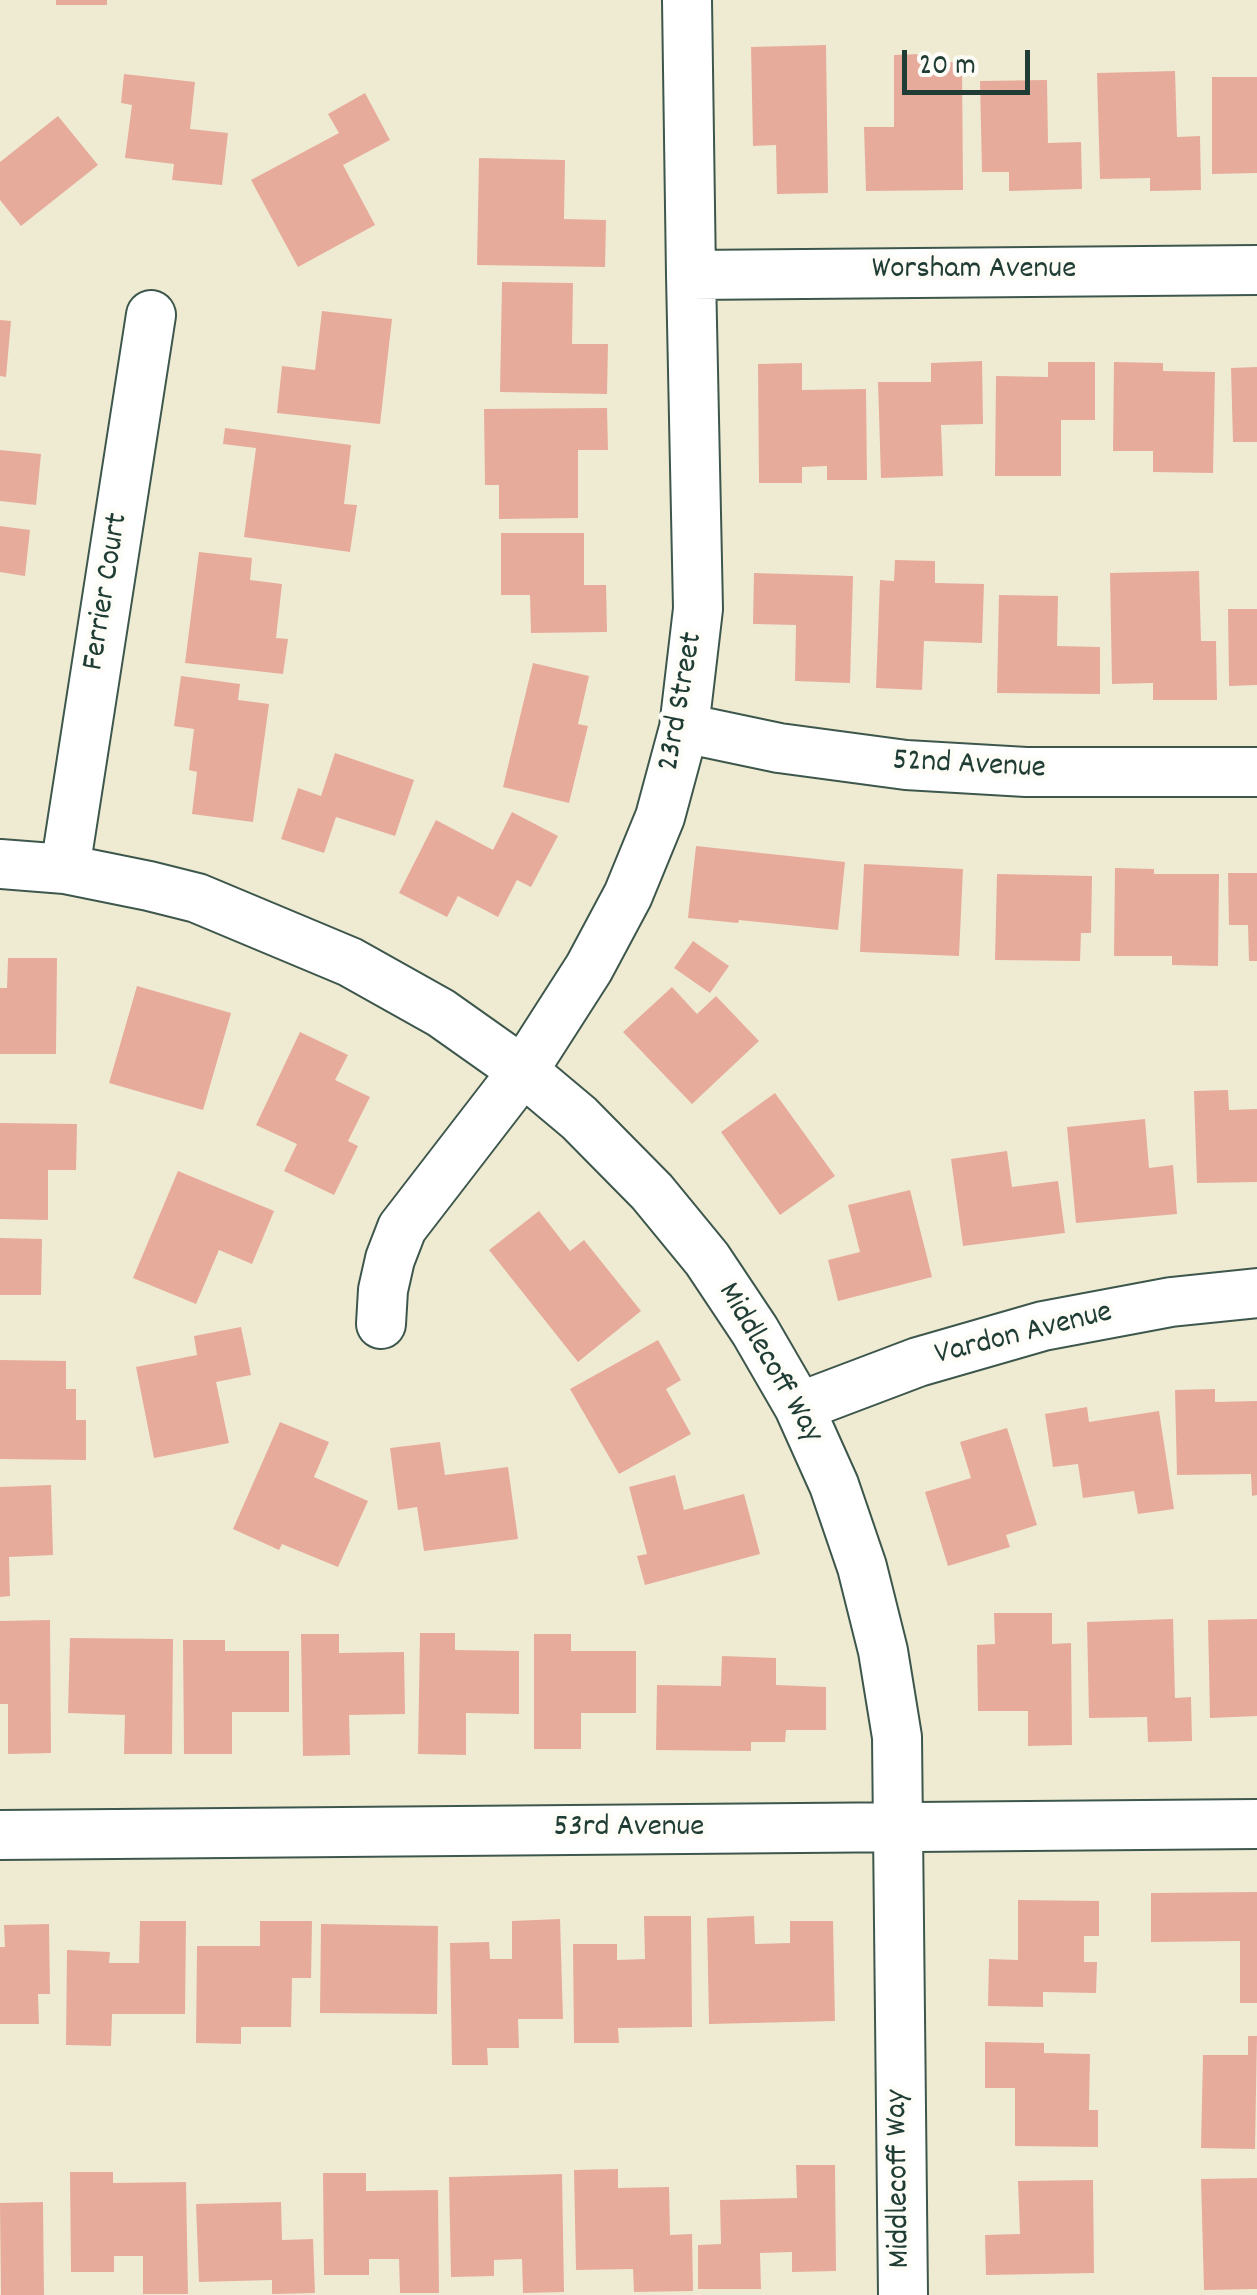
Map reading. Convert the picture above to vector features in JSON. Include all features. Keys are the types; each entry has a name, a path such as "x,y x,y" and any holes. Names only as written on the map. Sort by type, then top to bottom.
{"street":[{"name":"23rd Street","path":"381,1324 383,1290 402,1228 523,1071 588,968 628,895 660,818 684,728 698,610 688,0"},
{"name":"Worsham Avenue","path":"690,274 1257,270"},
{"name":"Ferrier Court","path":"64,869 152,315"},
{"name":"52nd Avenue","path":"684,728 778,748 906,765 1026,772 1257,772"},
{"name":"Middlecoff Way","path":"0,864 64,869 197,898 334,955 441,1013 523,1071 578,1118 663,1205 755,1330 798,1407 840,1501 862,1567 883,1652 897,1737 902,2295"},
{"name":"Vardon Avenue","path":"798,1407 918,1362 1043,1326 1171,1302 1257,1293"},
{"name":"53rd Avenue","path":"0,1836 1257,1824"}],"building":[{"path":"56,0 107,0 107,5 56,5"},
{"path":"826,45 828,193 777,194 776,145 753,146 751,47"},
{"path":"920,54 920,63 962,62 963,190 866,191 864,127 894,127 894,55"},
{"path":"1175,71 1177,137 1200,136 1201,190 1150,191 1150,178 1100,179 1097,73"},
{"path":"124,74 195,82 190,129 228,133 222,185 172,180 174,164 125,158 132,105 121,103"},
{"path":"1212,77 1257,77 1257,173 1212,174"},
{"path":"1047,80 1048,143 1081,142 1082,189 1009,191 1009,172 982,172 980,81"},
{"path":"365,93 390,140 343,165 375,225 298,267 251,180 339,133 328,114"},
{"path":"58,116 98,165 21,226 0,200 0,162"},
{"path":"479,158 565,160 564,219 606,220 605,267 477,265"},
{"path":"502,282 573,283 572,344 608,344 607,394 500,392"},
{"path":"322,311 392,319 380,424 277,413 282,366 315,370"},
{"path":"0,320 11,321 6,377 0,376"},
{"path":"982,361 983,424 941,425 943,476 881,478 878,382 931,382 931,363"},
{"path":"1048,362 1095,362 1095,420 1061,420 1061,476 995,476 996,376 1048,377"},
{"path":"1114,362 1163,363 1163,371 1215,372 1213,473 1153,472 1153,451 1113,451"},
{"path":"802,363 802,390 866,389 867,480 827,480 827,466 802,467 802,483 759,483 758,364"},
{"path":"1257,367 1257,442 1233,442 1231,368"},
{"path":"607,408 608,450 578,450 578,518 499,519 499,485 485,485 484,409"},
{"path":"225,428 351,445 344,504 357,505 350,552 244,537 256,448 223,444"},
{"path":"0,450 41,454 36,505 0,501"},
{"path":"0,526 30,530 25,576 0,572"},
{"path":"501,533 584,533 584,585 606,585 607,632 531,633 530,595 501,595"},
{"path":"199,552 252,558 250,580 282,584 276,638 288,639 283,674 185,663"},
{"path":"895,560 935,561 935,583 984,584 982,643 924,641 922,690 876,688 880,580 894,581"},
{"path":"1199,571 1201,641 1216,641 1217,700 1153,700 1153,683 1112,684 1110,573"},
{"path":"754,573 853,576 850,683 795,681 796,625 753,624"},
{"path":"999,595 1058,596 1057,646 1100,647 1100,694 997,693"},
{"path":"1228,609 1257,609 1257,685 1229,686"},
{"path":"533,663 589,676 578,724 588,726 569,803 503,787"},
{"path":"181,676 240,684 238,700 269,704 253,822 192,814 197,772 189,770 194,729 174,726"},
{"path":"335,753 414,780 395,836 336,817 324,853 281,839 298,788 321,796"},
{"path":"512,812 558,836 531,887 517,880 498,917 458,896 447,917 399,893 436,820 493,850"},
{"path":"696,846 845,862 838,930 688,918"},
{"path":"864,864 963,869 959,956 860,952"},
{"path":"1115,868 1154,869 1154,874 1219,874 1218,966 1172,965 1172,956 1114,956"},
{"path":"1228,873 1257,873 1257,961 1249,961 1248,925 1229,925"},
{"path":"997,874 1092,876 1091,933 1081,933 1080,961 995,960"},
{"path":"693,941 729,966 710,993 674,968"},
{"path":"8,958 57,958 56,1054 0,1054 0,988 7,988"},
{"path":"137,986 231,1013 203,1110 109,1083"},
{"path":"672,987 697,1014 716,996 759,1041 692,1104 623,1032"},
{"path":"300,1032 348,1055 335,1080 370,1097 348,1141 358,1146 334,1195 284,1171 297,1144 256,1125"},
{"path":"1228,1090 1229,1110 1257,1109 1257,1182 1197,1183 1194,1091"},
{"path":"775,1093 835,1176 780,1215 721,1132"},
{"path":"1145,1119 1149,1168 1173,1165 1177,1214 1076,1223 1067,1127"},
{"path":"0,1123 77,1124 76,1170 48,1170 48,1220 0,1219"},
{"path":"1007,1151 1012,1187 1058,1181 1065,1233 963,1246 951,1159"},
{"path":"178,1171 274,1211 252,1264 219,1250 196,1304 133,1278"},
{"path":"910,1190 932,1277 838,1301 828,1260 860,1252 848,1205"},
{"path":"539,1211 570,1251 584,1240 641,1311 578,1362 489,1250"},
{"path":"0,1238 42,1239 41,1295 0,1295"},
{"path":"241,1327 251,1375 216,1382 229,1443 154,1458 136,1367 197,1355 194,1336"},
{"path":"658,1340 681,1380 666,1389 691,1434 619,1474 570,1389"},
{"path":"0,1360 66,1361 66,1389 76,1389 76,1420 86,1420 86,1460 0,1459"},
{"path":"1215,1389 1215,1402 1257,1401 1257,1495 1252,1496 1251,1474 1177,1475 1175,1390"},
{"path":"1087,1407 1089,1422 1159,1411 1174,1509 1138,1514 1134,1491 1083,1498 1078,1464 1053,1467 1045,1414"},
{"path":"280,1422 329,1442 314,1477 368,1501 338,1567 282,1544 279,1550 233,1529"},
{"path":"1007,1428 1037,1525 1006,1535 1010,1547 948,1566 925,1492 971,1478 960,1442"},
{"path":"440,1442 445,1475 508,1467 518,1539 424,1551 417,1507 398,1510 390,1448"},
{"path":"675,1475 684,1510 744,1494 760,1554 645,1585 637,1556 647,1554 629,1487"},
{"path":"51,1485 53,1555 9,1557 10,1596 0,1597 0,1487"},
{"path":"994,1613 1052,1613 1052,1644 1071,1643 1072,1745 1028,1746 1028,1711 978,1711 977,1645 995,1644"},
{"path":"1173,1619 1175,1698 1191,1697 1192,1741 1148,1742 1147,1717 1089,1718 1087,1622"},
{"path":"1257,1619 1257,1716 1210,1718 1208,1620"},
{"path":"50,1620 51,1753 8,1754 8,1704 0,1704 0,1621"},
{"path":"420,1633 455,1633 455,1650 519,1651 519,1714 466,1713 466,1755 418,1754"},
{"path":"301,1634 339,1634 339,1653 404,1652 405,1714 349,1715 350,1755 303,1756"},
{"path":"534,1634 571,1634 571,1651 636,1651 636,1713 581,1713 581,1749 534,1749"},
{"path":"70,1638 173,1639 172,1754 124,1754 125,1715 68,1713"},
{"path":"183,1640 225,1640 225,1651 289,1651 289,1712 232,1712 232,1754 184,1754"},
{"path":"722,1656 776,1658 776,1685 826,1687 826,1730 786,1730 785,1742 751,1742 751,1751 656,1750 657,1685 721,1686"},
{"path":"1257,1892 1257,2003 1240,2003 1240,1941 1151,1942 1151,1893"},
{"path":"1018,1900 1099,1901 1099,1936 1084,1936 1084,1962 1097,1962 1096,1993 1043,1992 1043,2007 988,2006 989,1959 1018,1960"},
{"path":"644,1916 691,1916 692,2027 618,2028 619,2043 574,2043 573,1944 617,1944 617,1960 645,1959"},
{"path":"754,1916 755,1944 790,1943 790,1921 833,1921 835,2021 709,2024 707,1918"},
{"path":"560,1919 563,2019 518,2019 519,2048 487,2048 488,2065 452,2065 450,1943 489,1942 490,1959 512,1959 512,1921"},
{"path":"140,1921 186,1921 185,2014 112,2014 111,2046 66,2045 67,1950 110,1952 109,1963 139,1963"},
{"path":"260,1921 312,1921 311,1978 292,1978 291,2027 241,2027 241,2044 196,2043 197,1946 260,1946"},
{"path":"49,1924 50,1994 38,1994 39,2024 0,2024 0,1947 5,1947 4,1925"},
{"path":"321,1924 438,1926 437,2014 320,2013"},
{"path":"1248,2036 1257,2036 1255,2149 1201,2148 1203,2055 1248,2055"},
{"path":"985,2042 1044,2043 1044,2053 1090,2054 1089,2110 1098,2110 1098,2147 1015,2146 1015,2088 985,2088"},
{"path":"796,2165 835,2165 836,2271 792,2272 792,2252 760,2253 761,2289 698,2289 698,2245 721,2244 720,2200 797,2198"},
{"path":"618,2169 618,2188 669,2187 670,2235 692,2234 693,2291 634,2292 633,2269 576,2270 574,2170"},
{"path":"70,2172 113,2172 113,2183 186,2182 188,2294 143,2294 143,2256 114,2256 114,2272 71,2272"},
{"path":"323,2173 366,2173 366,2191 438,2190 439,2293 400,2293 399,2259 369,2259 369,2275 324,2275"},
{"path":"562,2174 564,2292 523,2293 522,2259 494,2260 494,2276 451,2277 449,2177"},
{"path":"1257,2178 1257,2289 1204,2290 1201,2179"},
{"path":"1093,2180 1094,2273 986,2275 985,2235 1020,2234 1018,2181"},
{"path":"43,2202 44,2295 1,2295 0,2203"},
{"path":"281,2202 282,2240 313,2239 315,2293 272,2294 272,2280 199,2282 196,2204"}]}
